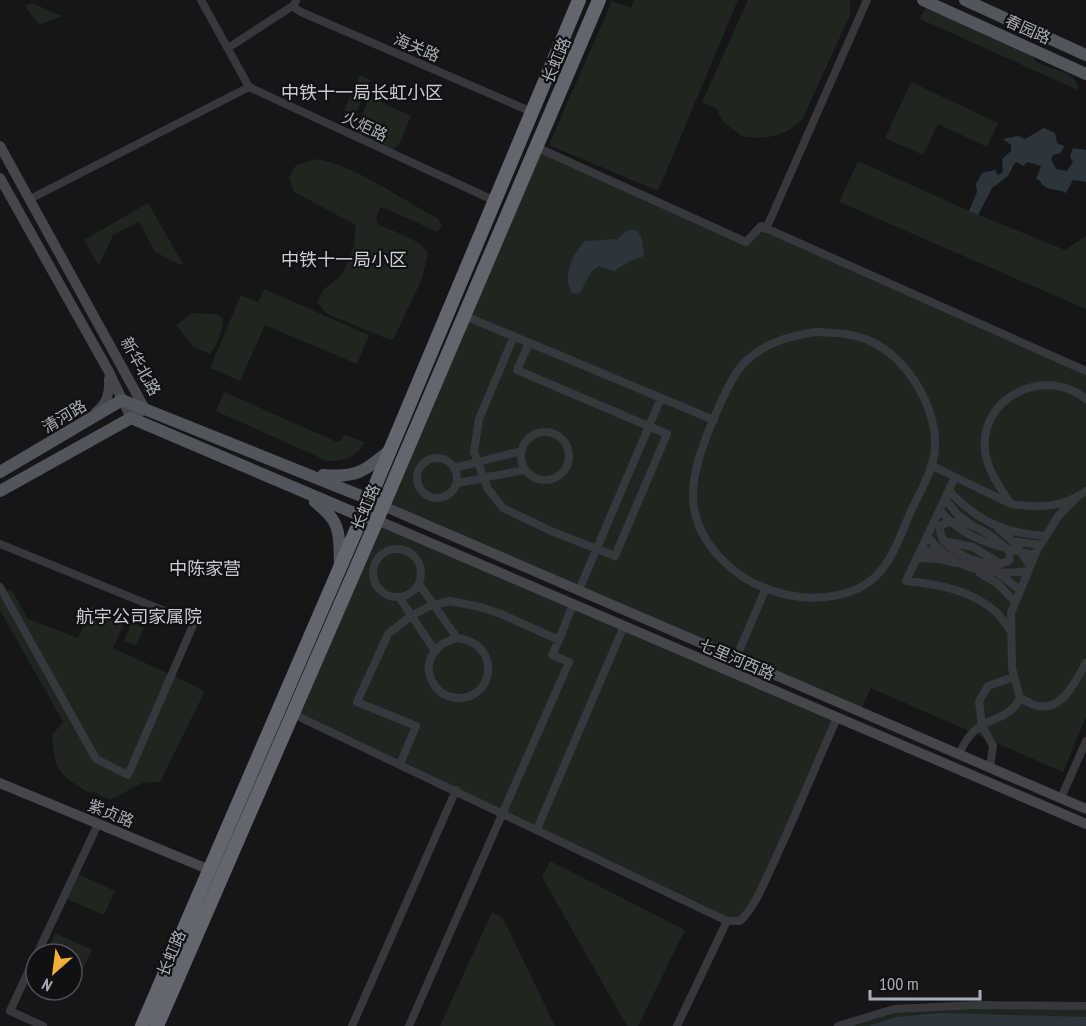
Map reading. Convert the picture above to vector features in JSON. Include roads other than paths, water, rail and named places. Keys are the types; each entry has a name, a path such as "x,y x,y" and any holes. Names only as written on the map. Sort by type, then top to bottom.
{"highway":[{"name":"长虹路","path":"142,1026 391,449 579,0"},
{"name":"长虹路","path":"158,1026 599,0"}],"main road":[{"name":"春园路","path":"923,0 1086,74"},
{"name":"春园路","path":"965,0 1086,55"},
{"path":"122,400 145,409"},
{"name":"清河路","path":"0,472 122,400"},
{"name":"新华北路","path":"145,409 370,498 383,506"},
{"name":"新华北路","path":"131,418 362,516 377,520"},
{"name":"清河路","path":"0,491 131,418"},
{"path":"108,430 131,424 168,434"},
{"path":"308,473 343,477 367,469 391,449"},
{"path":"300,490 330,513 339,531 340,567"}],"street":[{"path":"30,199 249,87 201,0"},
{"path":"766,229 867,0"},
{"name":"海关路","path":"228,48 295,2 296,9 302,12 532,112"},
{"name":"火炬路","path":"249,87 495,201"},
{"name":"新华北路","path":"0,146 145,409"},
{"path":"536,147 746,242 760,226 1086,371"},
{"name":"新华北路","path":"0,178 108,369 131,418"},
{"path":"465,316 714,420"},
{"path":"816,332 846,333 871,341 887,351 904,368 930,410 935,432 931,465 891,557 874,578 855,590 830,597 781,594 747,580 730,567 705,536 695,519 692,495 694,473 714,420 742,365 768,345 800,335 816,332"},
{"path":"514,336 479,419 474,452 488,489 503,508 551,531 615,556 667,434 518,370 529,342"},
{"path":"76,429 102,407 110,392 108,369"},
{"path":"1011,504 997,484 985,450 987,430 995,411 1009,397 1027,387 1047,384 1066,387 1086,399"},
{"path":"133,386 154,407 174,420"},
{"path":"579,590 661,398"},
{"path":"131,418 145,409"},
{"path":"550,432 561,437 570,454 567,467 559,476 541,480 534,478 525,470 521,452 523,445 531,436 550,432"},
{"path":"454,468 521,452"},
{"path":"440,459 454,468 457,483 451,493 435,498 424,494 417,478 420,468 429,460 440,459"},
{"path":"931,465 1011,504 1035,508 1075,499"},
{"path":"457,483 525,470"},
{"path":"956,477 906,581 931,583 974,597 997,613 1011,632"},
{"path":"949,491 966,509 986,521"},
{"path":"959,754 966,740 982,726 1002,718 1016,708 1020,698 1012,668 1011,613 1034,555 1045,536 1059,514 1086,491"},
{"path":"945,499 958,515 982,530 1012,541 1040,545"},
{"name":"七里河西路","path":"383,506 1086,808"},
{"path":"940,513 965,515 1024,534 1045,536"},
{"path":"940,513 989,543 1034,555"},
{"name":"七里河西路","path":"377,520 1086,824"},
{"path":"982,530 952,522 940,528 943,541 965,556 1021,586"},
{"path":"994,524 1012,541 1029,568"},
{"path":"974,560 987,564 1001,564 1009,561 1011,557 1007,549 991,534"},
{"path":"928,539 973,547 1001,564 1012,573 1021,586"},
{"path":"928,539 966,567"},
{"path":"0,544 194,623 128,775 96,759 0,587"},
{"path":"402,549 412,554 420,566 419,584 411,593 399,597 387,595 381,591 374,578 374,565 386,552 402,549"},
{"path":"919,554 944,552 965,556"},
{"path":"919,554 975,570 998,573 1012,573 1029,568"},
{"path":"975,570 998,584 1015,602"},
{"path":"419,584 457,638"},
{"path":"736,658 766,588"},
{"path":"399,597 435,651"},
{"path":"399,764 416,726 357,702 388,634 411,616 434,605 450,601 501,614 559,640"},
{"path":"409,1026 569,662 552,656 573,604"},
{"path":"537,829 624,626"},
{"path":"457,638 475,643 486,655 489,672 486,682 476,693 462,698 454,698 439,691 429,675 430,660 435,651 441,644 457,638"},
{"path":"1020,698 1039,706 1054,705 1069,692 1086,663"},
{"path":"990,767 993,746 982,726 979,701 988,686 1014,677"},
{"path":"293,714 727,921 740,921 755,901 788,832 837,718"},
{"path":"1061,798 1086,741"},
{"name":"紫贞路","path":"0,783 210,870"},
{"path":"352,1026 456,790"},
{"path":"42,942 98,824"},
{"path":"677,1026 727,921"},
{"path":"24,980 9,1011 43,1026"},
{"path":"838,1026 894,1009 977,1005 1086,1006"}],"district":[{"name":"中铁十一局长虹小区","path":"362,92"},
{"name":"中铁十一局小区","path":"344,259"},
{"name":"中陈家营","path":"205,568"},
{"name":"航宇公司家属院","path":"139,616"}]}
